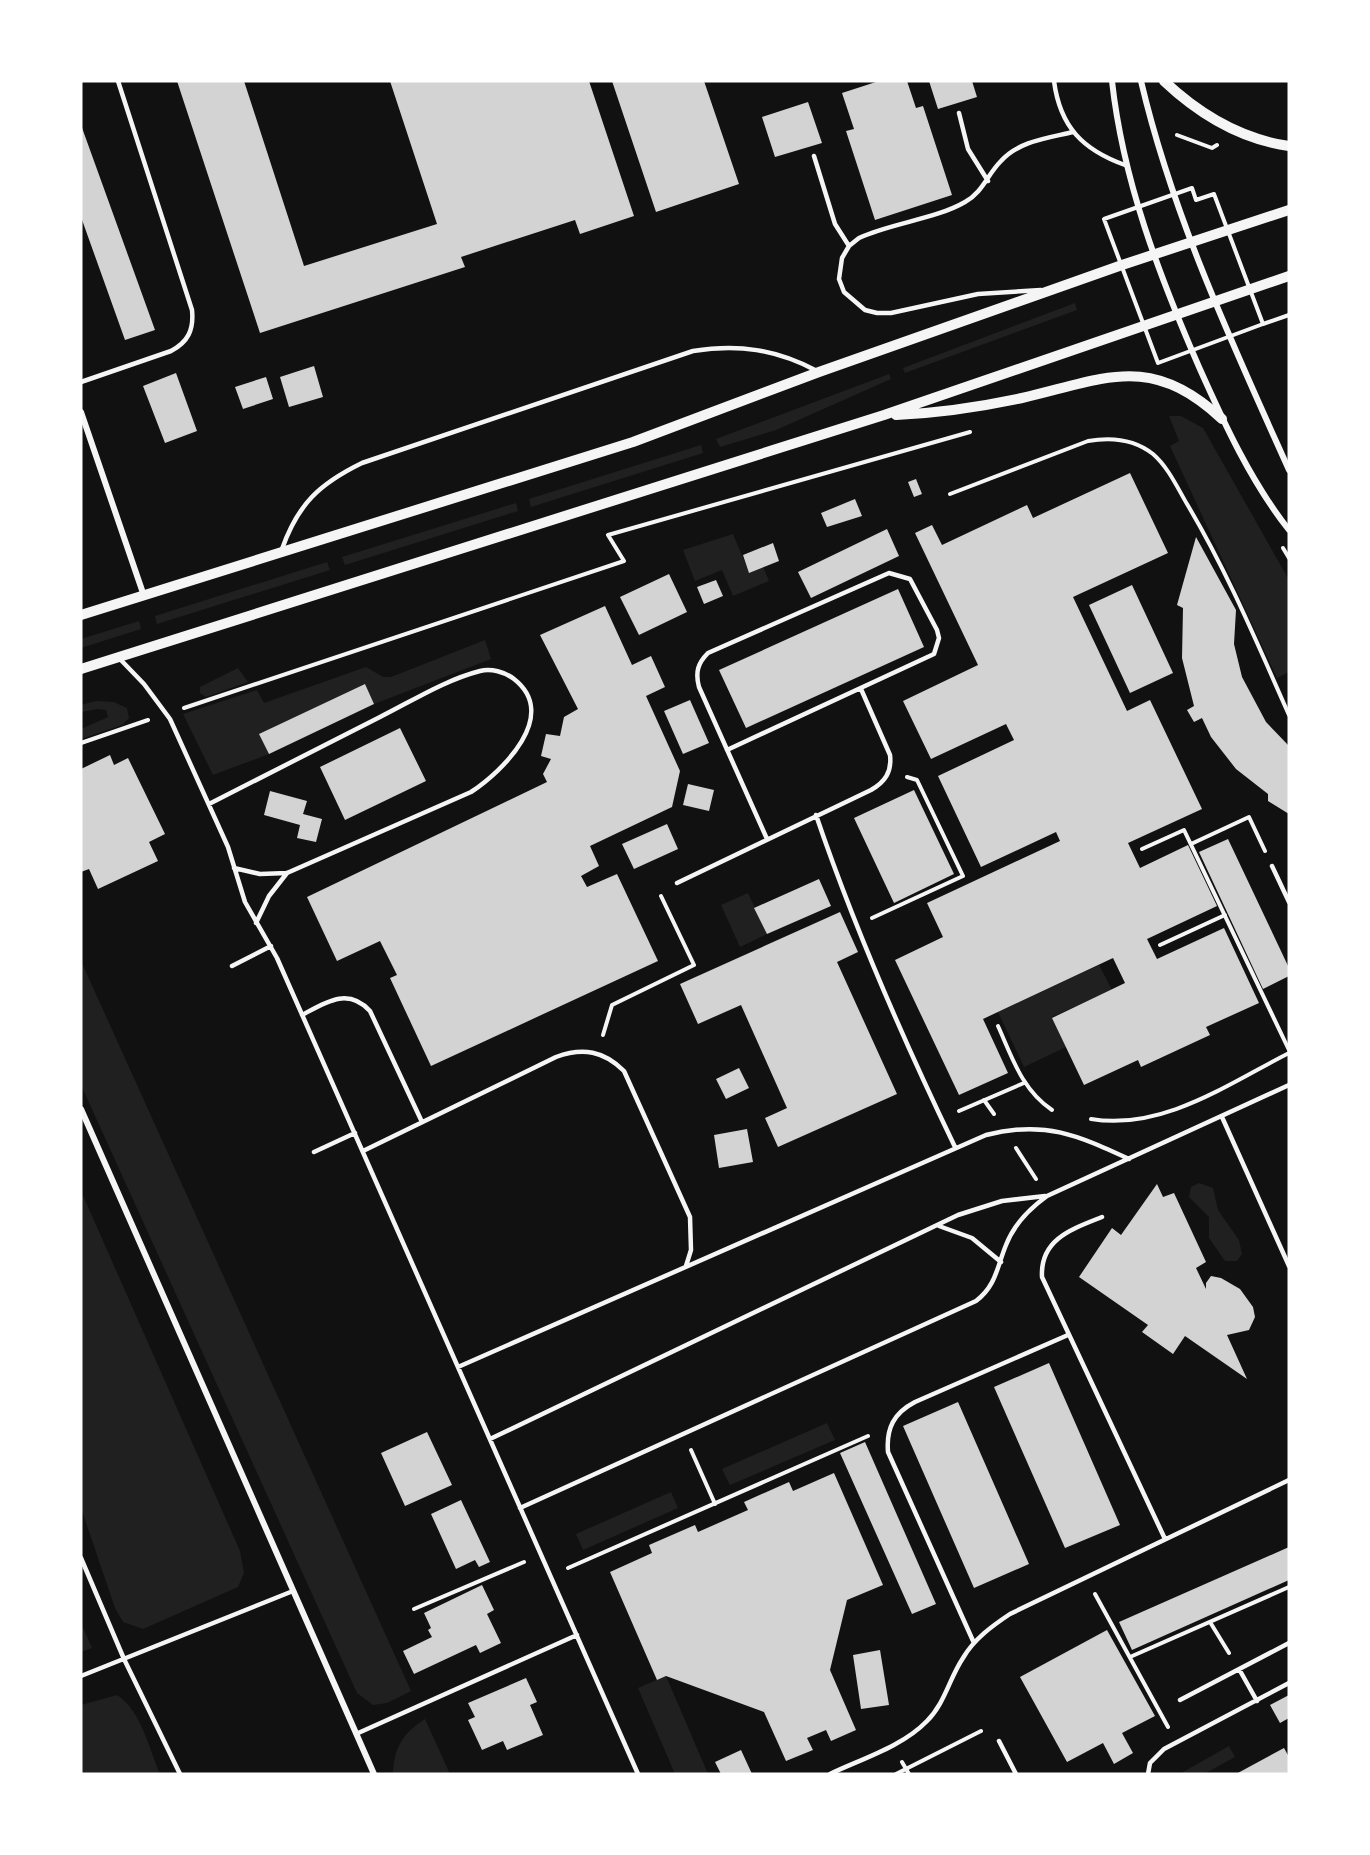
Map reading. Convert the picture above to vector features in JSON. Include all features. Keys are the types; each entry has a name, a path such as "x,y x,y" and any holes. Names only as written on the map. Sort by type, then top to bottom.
{"street":[{"path":"1112,81 1125,165 1137,207 1177,315 1222,419 1268,499 1289,530"},
{"path":"1141,81 1152,126 1190,242 1214,302 1289,470"},
{"path":"1164,81 1185,100 1219,122 1257,139 1289,146"},
{"path":"81,615 633,442 819,372 1053,289 1289,210"},
{"path":"81,669 884,415 1289,276"},
{"path":"884,415 933,413 981,407 1116,375 1136,376 1175,386 1208,406 1222,419"},
{"path":"81,412 144,596"},
{"path":"81,1109 374,1774"}],"lane":[{"path":"81,382 171,351 182,345 190,335 193,323 192,310 117,81"},
{"path":"1054,81 1062,115 1073,132 1086,146 1102,157 1125,165"},
{"path":"959,113 968,149 988,181"},
{"path":"1053,289 978,294 877,313 865,310 844,292 839,271 849,246 872,232 962,204 981,191 993,169 1012,152 1035,141 1073,132"},
{"path":"814,156 835,224 849,246"},
{"path":"280,554 291,524 309,498 333,477 384,456 693,351 745,347 771,351 819,372"},
{"path":"727,750 927,659 938,647 937,630 917,587 910,579 900,574 889,573 708,653 698,668 697,678 727,750 767,839"},
{"path":"117,657 144,684 166,713 209,804 245,902 271,946 638,1774"},
{"path":"209,804 459,678 482,670 509,675 520,683 527,694 531,721 518,748 485,783 471,792 287,873 260,874 234,868"},
{"path":"677,883 879,785 889,771 890,755 861,689"},
{"path":"816,815 856,926 887,1001 955,1147"},
{"path":"1272,866 1289,902"},
{"path":"256,923 268,896 287,873"},
{"path":"232,966 271,946"},
{"path":"302,1015 335,998 355,999 363,1004 370,1011 422,1122"},
{"path":"363,1151 556,1056 569,1052 597,1053 612,1060 624,1071 685,1202 692,1234 686,1266"},
{"path":"520,1508 976,1301 993,1284 1012,1230 1034,1205 1047,1196 1289,1085"},
{"path":"1222,1117 1289,1266"},
{"path":"458,1367 955,1147 1004,1130 1031,1128 1077,1135 1129,1160"},
{"path":"314,1152 355,1133"},
{"path":"490,1439 980,1207 1002,1201 1047,1196"},
{"path":"1102,1217 1061,1235 1047,1249 1042,1267 1045,1287 1165,1539"},
{"path":"938,1226 972,1239 1001,1262"},
{"path":"974,1643 888,1452 889,1427 904,1407 1068,1335"},
{"path":"830,1774 892,1744 925,1723 938,1709 963,1658 974,1643 1010,1614 1289,1480"},
{"path":"81,1558 124,1659 180,1774"},
{"path":"81,1676 293,1591"},
{"path":"356,1734 577,1635"},
{"path":"1180,1700 1289,1643"},
{"path":"1239,1669 1257,1701"},
{"path":"1148,1774 1156,1755 1289,1683"},
{"path":"999,1741 1016,1774"}],"path":[{"path":"1263,324 1289,315"},
{"path":"81,743 624,561 608,535 981,429"},
{"path":"950,494 1088,441 1105,438 1139,446 1154,455 1165,468 1204,534 1239,601 1289,715"},
{"path":"1277,538 1289,558"},
{"path":"856,926 963,876 917,780 889,771"},
{"path":"1191,844 1249,817 1272,866"},
{"path":"1086,1119 1118,1122 1160,1115 1180,1108 1289,1052 1184,830 1142,849"},
{"path":"597,1053 612,1005 694,965 659,892 677,883"},
{"path":"1160,945 1225,915"},
{"path":"998,1026 1024,1083 1041,1102 1057,1112"},
{"path":"942,1119 1024,1083"},
{"path":"984,1100 1047,1196"},
{"path":"550,1576 889,1427"},
{"path":"684,1434 715,1504"},
{"path":"414,1609 541,1555"},
{"path":"1086,1578 1177,1743"},
{"path":"1130,1657 1289,1587"},
{"path":"1210,1622 1239,1669"},
{"path":"896,1774 991,1726 999,1741"}],"shaded area":[{"path":"1075,303 1077,310 905,373 903,368"},
{"path":"889,374 891,379 776,430 720,447 716,439"},
{"path":"1169,416 1181,416 1203,428 1289,580 1289,672 1277,678 1170,446 1179,441"},
{"path":"701,445 703,453 531,507 529,499"},
{"path":"516,503 518,511 345,565 342,557"},
{"path":"733,534 749,572 763,567 769,581 733,596 722,570 695,581 683,550"},
{"path":"327,562 330,570 157,624 155,616"},
{"path":"139,621 141,629 81,648 81,639"},
{"path":"485,640 491,659 374,704 365,684 260,734 269,754 213,775 183,714 257,690 264,703 366,667 383,677 391,677"},
{"path":"238,668 248,682 206,697 200,693 200,687"},
{"path":"96,701 114,702 127,708 129,718 122,725 81,739 81,729 108,717 106,710 81,712 81,705"},
{"path":"748,893 767,934 740,947 721,905"},
{"path":"81,961 411,1691 387,1703 373,1705 357,1693 81,1085"},
{"path":"1099,965 1112,990 1052,1017 1066,1047 1024,1067 998,1012"},
{"path":"1199,1183 1213,1188 1218,1210 1239,1240 1242,1254 1237,1261 1225,1261 1209,1238 1209,1217 1189,1197 1191,1187"},
{"path":"81,1191 240,1551 244,1573 238,1587 143,1629 123,1622 115,1608 81,1508"},
{"path":"827,1423 835,1440 730,1485 722,1469"},
{"path":"671,1492 678,1508 583,1550 576,1534"},
{"path":"81,1623 92,1648 81,1652"},
{"path":"666,1676 708,1774 675,1774 638,1688"},
{"path":"117,1695 132,1710 138,1720 160,1774 81,1774 81,1705"},
{"path":"425,1719 450,1774 393,1774 395,1756 405,1735"},
{"path":"1229,1746 1235,1757 1204,1774 1184,1774 1183,1772"}],"building":[{"path":"177,81 244,81 304,266 437,224 390,81 589,81 634,216 580,234 575,220 461,257 465,267 260,333"},
{"path":"612,81 704,81 739,184 656,212"},
{"path":"879,81 907,81 916,108 923,106 952,195 875,220 846,131 854,129 842,93"},
{"path":"929,81 972,81 977,97 938,109"},
{"path":"808,102 822,143 775,157 762,117"},
{"path":"81,125 155,330 125,340 81,217"},
{"path":"314,366 323,397 289,407 280,377"},
{"path":"176,373 197,431 165,443 143,386"},
{"path":"266,377 273,399 243,409 235,387"},
{"path":"1130,473 1168,553 1073,597 1127,711 1150,700 1202,809 1128,843 1140,868 1188,845 1217,906 1147,939 1157,959 1224,928 1259,1003 1206,1027 1210,1035 1141,1067 1138,1060 1084,1085 1052,1018 1125,983 1113,958 983,1019 1008,1073 959,1095 895,960 943,937 927,903 1060,841 1056,832 981,867 938,776 1014,740 1006,724 931,759 903,701 978,665 915,533 932,525 942,545 1027,505 1033,518"},
{"path":"916,479 922,494 914,497 908,482"},
{"path":"855,499 862,516 827,527 821,513"},
{"path":"887,529 899,556 811,598 798,572"},
{"path":"1196,537 1236,610 1234,644 1242,677 1266,722 1289,746 1289,814 1268,801 1268,794 1236,769 1211,737 1202,718 1194,722 1187,710 1194,706 1182,658 1183,608 1177,605"},
{"path":"773,543 779,561 749,573 743,555"},
{"path":"669,574 687,612 639,635 620,597"},
{"path":"716,580 723,596 704,604 697,587"},
{"path":"1132,585 1173,673 1130,693 1089,605"},
{"path":"898,589 924,647 746,728 719,670"},
{"path":"605,606 632,665 651,656 665,687 646,696 680,771 672,807 590,846 599,866 581,876 587,887 617,874 658,961 431,1066 390,978 397,975 380,941 337,961 307,897 547,782 543,774 551,759 541,756 546,734 560,736 564,717 578,709 540,635"},
{"path":"365,684 374,704 269,754 259,734"},
{"path":"690,700 709,743 683,754 664,711"},
{"path":"400,728 426,781 345,820 320,767"},
{"path":"110,755 114,765 128,758 165,834 149,842 158,861 98,889 89,869 81,872 81,769"},
{"path":"688,784 714,790 709,811 683,805"},
{"path":"914,790 954,874 894,903 854,818"},
{"path":"270,791 307,801 303,814 322,819 316,842 297,838 300,825 264,815"},
{"path":"667,824 678,849 634,869 622,844"},
{"path":"1228,839 1289,968 1289,976 1263,989 1199,852"},
{"path":"819,879 831,906 767,934 754,908"},
{"path":"840,912 858,952 837,962 897,1094 778,1147 765,1118 787,1108 741,1005 698,1024 680,984"},
{"path":"739,1068 749,1088 726,1099 716,1079"},
{"path":"747,1129 753,1162 719,1168 714,1135"},
{"path":"1157,1184 1163,1197 1174,1193 1206,1262 1196,1268 1206,1289 1206,1283 1211,1276 1221,1278 1240,1289 1253,1307 1255,1317 1249,1330 1227,1335 1247,1379 1185,1336 1173,1354 1142,1332 1148,1325 1079,1277 1112,1228 1121,1235"},
{"path":"1049,1363 1120,1525 1065,1548 994,1387"},
{"path":"958,1402 1029,1564 974,1588 903,1426"},
{"path":"427,1432 452,1485 405,1506 381,1453"},
{"path":"865,1442 936,1604 912,1614 840,1453"},
{"path":"834,1473 883,1585 847,1600 830,1670 856,1730 831,1741 826,1730 807,1738 813,1750 786,1761 764,1712 666,1676 657,1680 610,1572 652,1553 649,1545 695,1525 698,1532 748,1510 744,1502 789,1482 793,1491"},
{"path":"461,1500 490,1562 479,1567 475,1560 456,1569 431,1514"},
{"path":"1289,1547 1289,1580 1132,1650 1119,1622"},
{"path":"482,1585 494,1610 487,1614 501,1643 480,1653 476,1645 414,1674 403,1651 432,1637 428,1630 431,1628 424,1613"},
{"path":"1107,1630 1155,1716 1122,1733 1133,1753 1114,1764 1103,1743 1067,1762 1020,1677"},
{"path":"880,1650 889,1705 861,1709 853,1655"},
{"path":"526,1678 537,1702 530,1705 543,1735 507,1750 503,1741 482,1750 468,1720 475,1717 468,1703"},
{"path":"1289,1695 1289,1718 1280,1723 1270,1705"},
{"path":"1284,1748 1289,1757 1289,1774 1236,1774"},
{"path":"741,1750 752,1774 721,1774 715,1762"}]}
